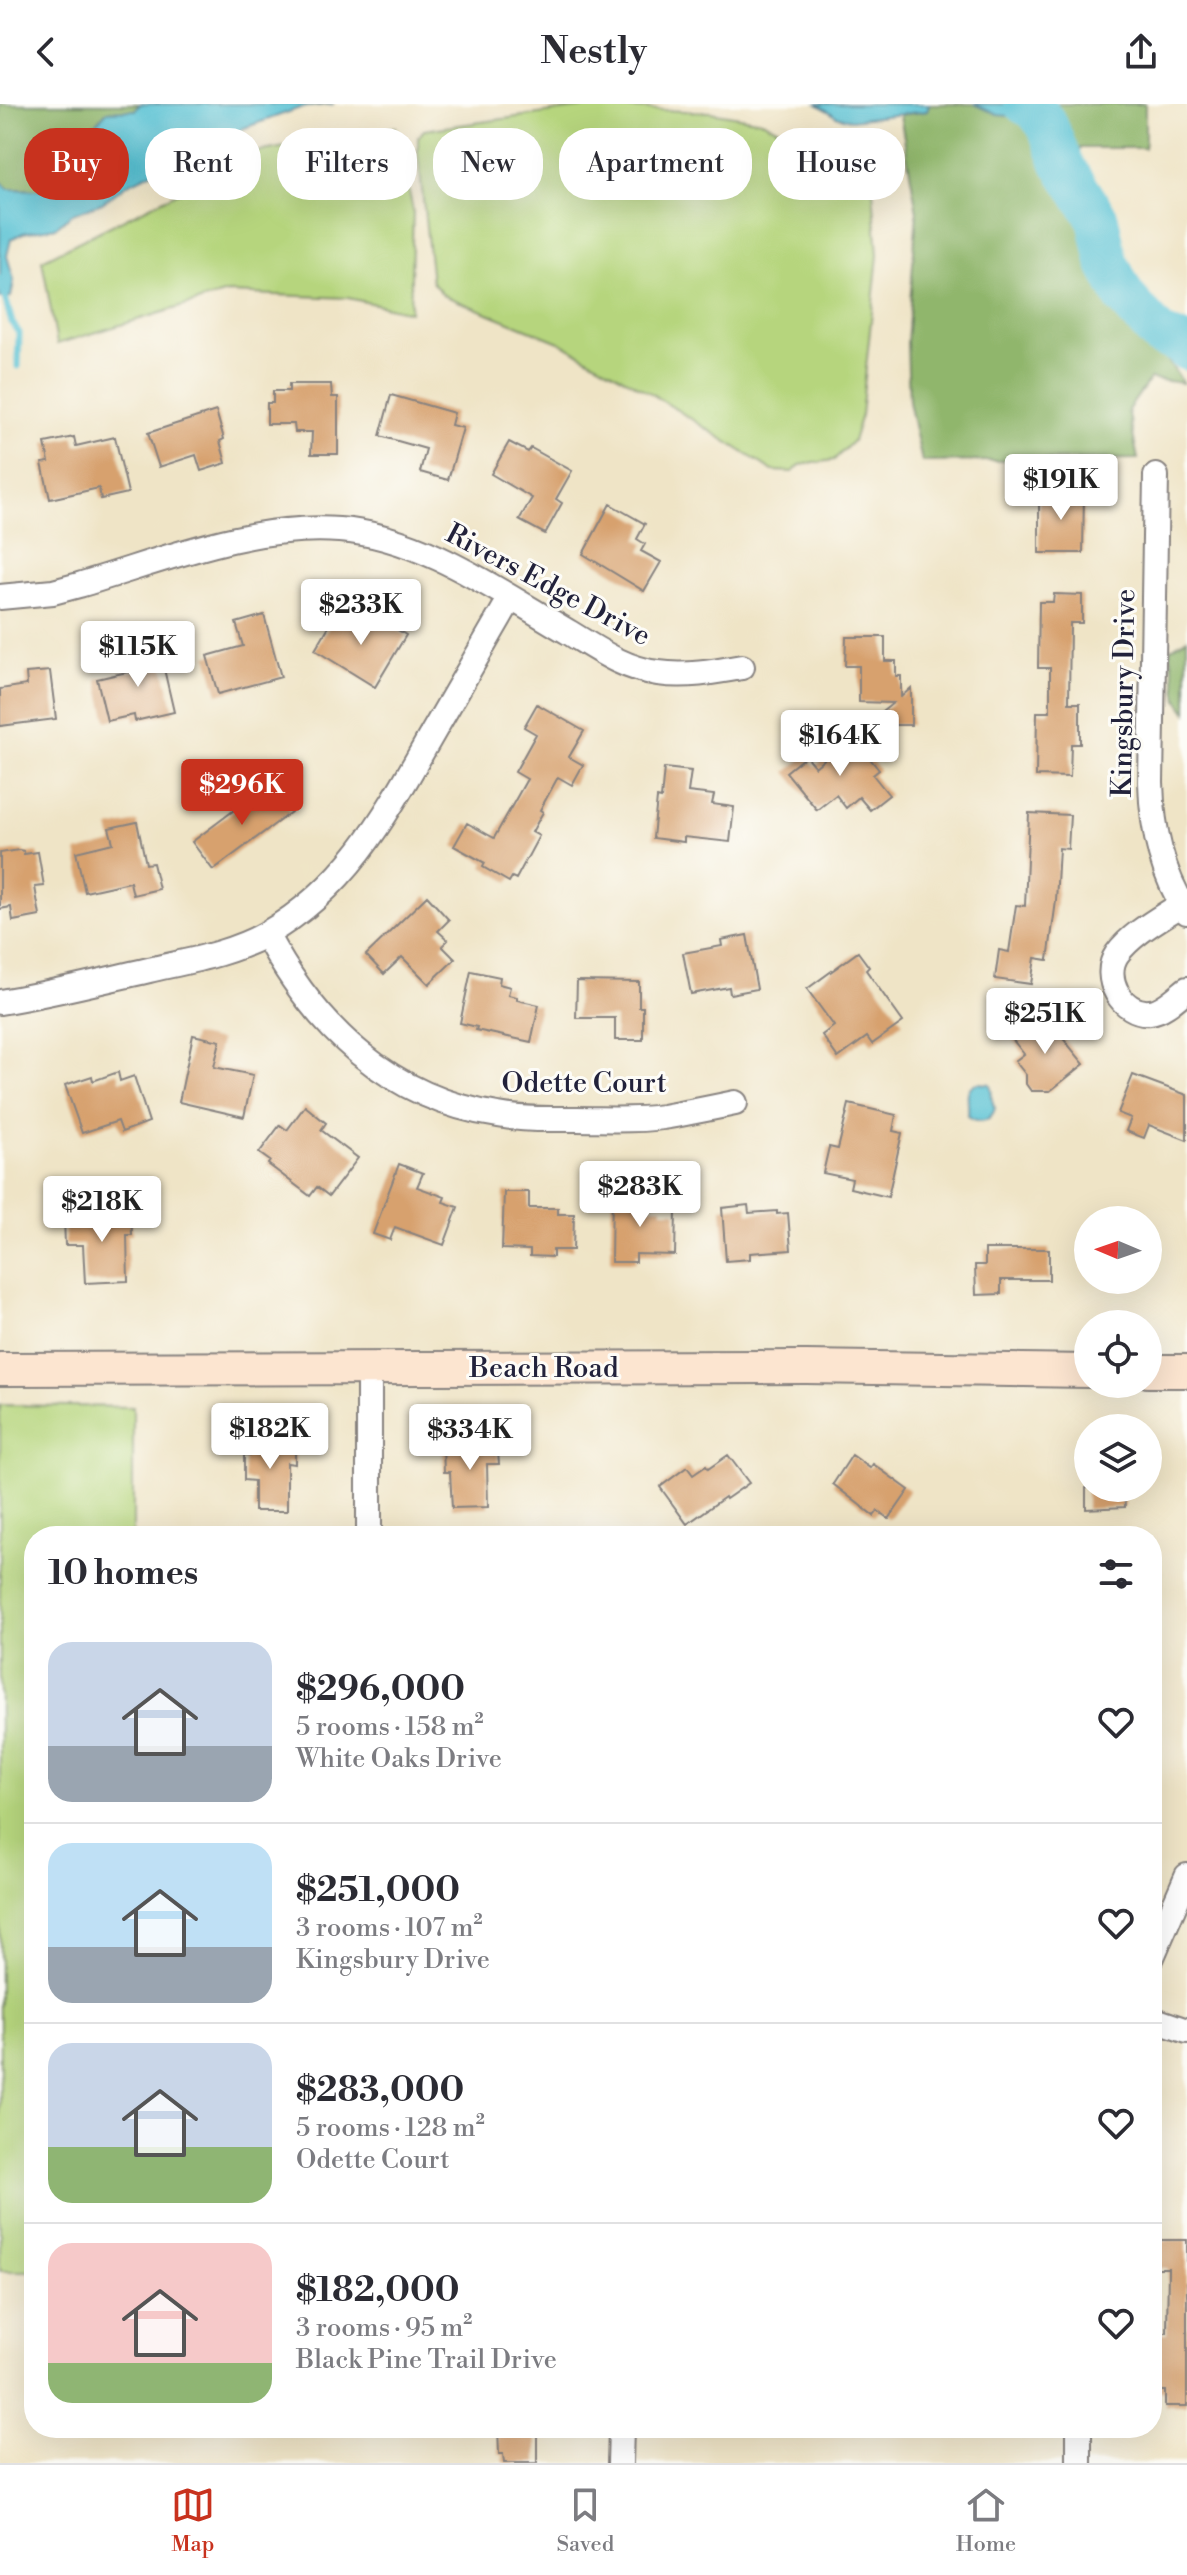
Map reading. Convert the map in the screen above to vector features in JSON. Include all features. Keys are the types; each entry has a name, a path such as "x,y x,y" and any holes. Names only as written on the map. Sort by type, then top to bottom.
{"street":[{"name":"Kingsbury Drive","path":"1156,476 1153,821 1161,854 1184,908 1151,925 1118,953 1112,977 1116,992 1126,1005 1138,1012 1154,1013 1187,989"},
{"name":"Rivers Edge Drive","path":"0,597 53,592 246,535 283,530 324,530 372,535 423,552 470,574 602,652 638,669 676,675 742,667"},
{"path":"0,1002 193,960 248,943 266,934 321,894 343,874 394,803 510,599"},
{"name":"Odette Court","path":"266,934 299,989 344,1042 394,1077 441,1100 495,1115 554,1119 662,1117 735,1103"},
{"name":"Beach Road","path":"0,1369 806,1367 1074,1371"},
{"path":"369,1368 369,1526"},
{"path":"1162,1371 1187,1371"},
{"path":"1162,1934 1187,1876"},
{"path":"1162,2022 1187,2031"},
{"path":"620,2463 621,2438"},
{"path":"1079,2438 1079,2463"}],"green space":[{"path":"0,104 139,104 135,110 107,111 92,128 24,128 24,190 8,189 0,180"},
{"path":"929,104 1145,104 1145,148 1080,148 1070,189 1092,229 1097,273 1114,311 1154,340 1183,383 1150,379 1128,410 1138,459 922,462 909,402 907,342 917,212 905,128 902,128 900,115 927,111"},
{"path":"589,107 710,112 762,121 777,128 768,128 768,200 874,200 878,255 861,415 853,441 834,460 800,465 793,472 773,471 652,394 559,342 443,295 432,282 418,137 424,130 433,129 433,200 543,200 543,128 438,128"},
{"path":"277,149 277,200 411,200 410,312 348,298 227,293 57,344 42,260 162,200 261,200 261,151"},
{"path":"1187,638 1187,713 1178,700 1170,649"},
{"path":"0,1405 133,1407 133,1526 24,1526 24,2271 0,2271"}],"water":[{"path":"140,104 334,104 300,108 244,128 145,128 145,176 129,184 129,128 92,128 107,111 135,110"},
{"path":"817,104 929,104 927,111 851,120 836,116"},
{"path":"974,104 1050,105 1034,124 1021,117 997,115"},
{"path":"0,180 8,189 24,190 24,200 106,200 72,214 56,227 23,233 11,239 7,256 14,280 11,297 0,298"},
{"path":"977,1083 990,1084 995,1108 991,1116 984,1120 968,1116 968,1092"}],"building":[{"path":"289,384 331,384 332,397 338,397 338,454 311,454 312,432 295,432 294,424 267,424 267,403 273,403 273,391 289,391"},
{"path":"391,395 454,413 451,425 463,428 448,480 420,472 426,449 380,436"},
{"path":"216,411 224,439 220,441 226,463 201,471 196,455 159,467 148,433"},
{"path":"74,437 76,446 115,437 128,493 101,499 99,488 50,499 42,463 49,462 45,443"},
{"path":"509,442 528,452 531,448 572,471 556,499 562,503 545,534 519,520 532,498 491,474"},
{"path":"1039,492 1084,492 1083,553 1039,553"},
{"path":"610,504 645,524 637,539 645,544 641,551 661,562 644,591 583,554"},
{"path":"1054,594 1082,595 1082,623 1070,623 1069,703 1080,703 1080,744 1071,744 1070,777 1036,776 1037,712 1050,712 1050,668 1038,668 1039,602 1053,602"},
{"path":"338,611 368,629 376,617 406,635 375,687 315,650"},
{"path":"264,615 281,677 218,694 207,656 243,646 236,623"},
{"path":"846,637 885,637 885,661 896,661 896,676 901,676 901,697 911,688 911,725 866,725 893,703 859,702 859,666 845,666"},
{"path":"158,643 174,712 135,721 134,715 107,721 97,679 140,669 135,648"},
{"path":"50,671 56,719 0,726 0,689 27,685 26,673"},
{"path":"537,704 584,731 569,757 583,765 572,785 558,777 532,832 539,836 516,879 512,877 509,882 483,867 485,863 454,846 467,823 494,838 527,779 515,772 536,734 524,727"},
{"path":"852,736 879,770 873,775 889,795 870,810 859,797 846,808 836,795 817,810 786,772 806,756 815,767"},
{"path":"664,768 691,771 688,792 714,795 712,804 734,807 730,842 684,837 684,842 653,838"},
{"path":"270,783 291,812 213,870 192,842"},
{"path":"1029,813 1070,815 1068,849 1059,848 1048,960 1035,958 1031,984 995,979 999,950 1009,952 1016,905 1025,906"},
{"path":"137,822 146,864 153,863 159,889 133,895 130,882 85,892 76,852 113,843 109,828"},
{"path":"19,850 24,854 38,852 44,886 35,887 40,916 13,921 11,907 0,909 0,853"},
{"path":"427,896 449,920 438,931 448,940 442,946 455,959 429,984 402,957 384,974 366,955"},
{"path":"747,935 757,989 730,994 729,987 691,994 683,953 722,946 721,940"},
{"path":"858,952 869,967 866,970 903,1022 872,1044 867,1037 838,1058 822,1035 834,1026 807,989"},
{"path":"471,971 500,977 499,984 510,987 508,995 539,1005 531,1042 476,1030 477,1027 460,1023"},
{"path":"577,981 639,982 643,1040 615,1040 615,1018 576,1018"},
{"path":"1043,1014 1084,1064 1050,1091 1031,1091 1026,1084 1026,1075 1015,1061 1024,1054 1012,1039"},
{"path":"193,1035 220,1041 214,1067 253,1075 244,1117 179,1102"},
{"path":"118,1072 120,1081 134,1076 149,1122 122,1132 118,1121 82,1133 65,1085 92,1076 93,1081"},
{"path":"1133,1075 1187,1095 1187,1140 1149,1125 1144,1138 1126,1131 1131,1118 1118,1113"},
{"path":"849,1104 896,1115 893,1131 902,1133 888,1197 850,1188 852,1179 823,1173 829,1147 838,1149"},
{"path":"305,1106 326,1123 321,1130 358,1158 329,1196 317,1187 310,1196 268,1164 270,1161 259,1153 280,1125 287,1130"},
{"path":"399,1164 423,1173 417,1187 445,1197 443,1202 458,1207 444,1245 395,1227 390,1240 373,1234"},
{"path":"504,1192 529,1192 529,1208 558,1208 558,1214 574,1214 573,1250 553,1250 553,1257 530,1256 530,1250 502,1249"},
{"path":"612,1192 638,1192 638,1207 662,1207 662,1211 676,1211 675,1255 636,1254 636,1262 611,1262"},
{"path":"748,1205 749,1213 788,1213 791,1250 750,1253 750,1259 726,1261 722,1208"},
{"path":"131,1208 132,1235 127,1235 128,1281 85,1283 83,1245 65,1245 64,1217 107,1216 107,1209"},
{"path":"985,1249 1049,1249 1049,1280 1001,1280 1001,1294 976,1295 975,1265 985,1265"},
{"path":"255,1435 295,1436 295,1464 287,1463 287,1511 254,1511 254,1481 244,1480 244,1455 254,1455"},
{"path":"497,1441 499,1464 487,1464 488,1507 452,1508 450,1472 444,1472 443,1443"},
{"path":"728,1455 749,1483 687,1524 660,1487 687,1467 693,1475"},
{"path":"852,1455 870,1468 873,1464 909,1490 889,1519 878,1511 874,1516 833,1484"},
{"path":"1086,1502 1125,1502 1125,1507 1086,1509"},
{"path":"1162,2240 1187,2240 1187,2406 1165,2406 1165,2391 1162,2391 1162,2333 1167,2333 1168,2268 1162,2268"},
{"path":"498,2438 537,2438 537,2463 504,2463 503,2454 499,2454"}],"waterway":[{"path":"1025,104 1034,108 1047,125 1062,163 1098,219 1107,262 1124,296 1159,335 1178,342 1187,350"},
{"path":"0,279 12,323 19,333 18,366"}]}
